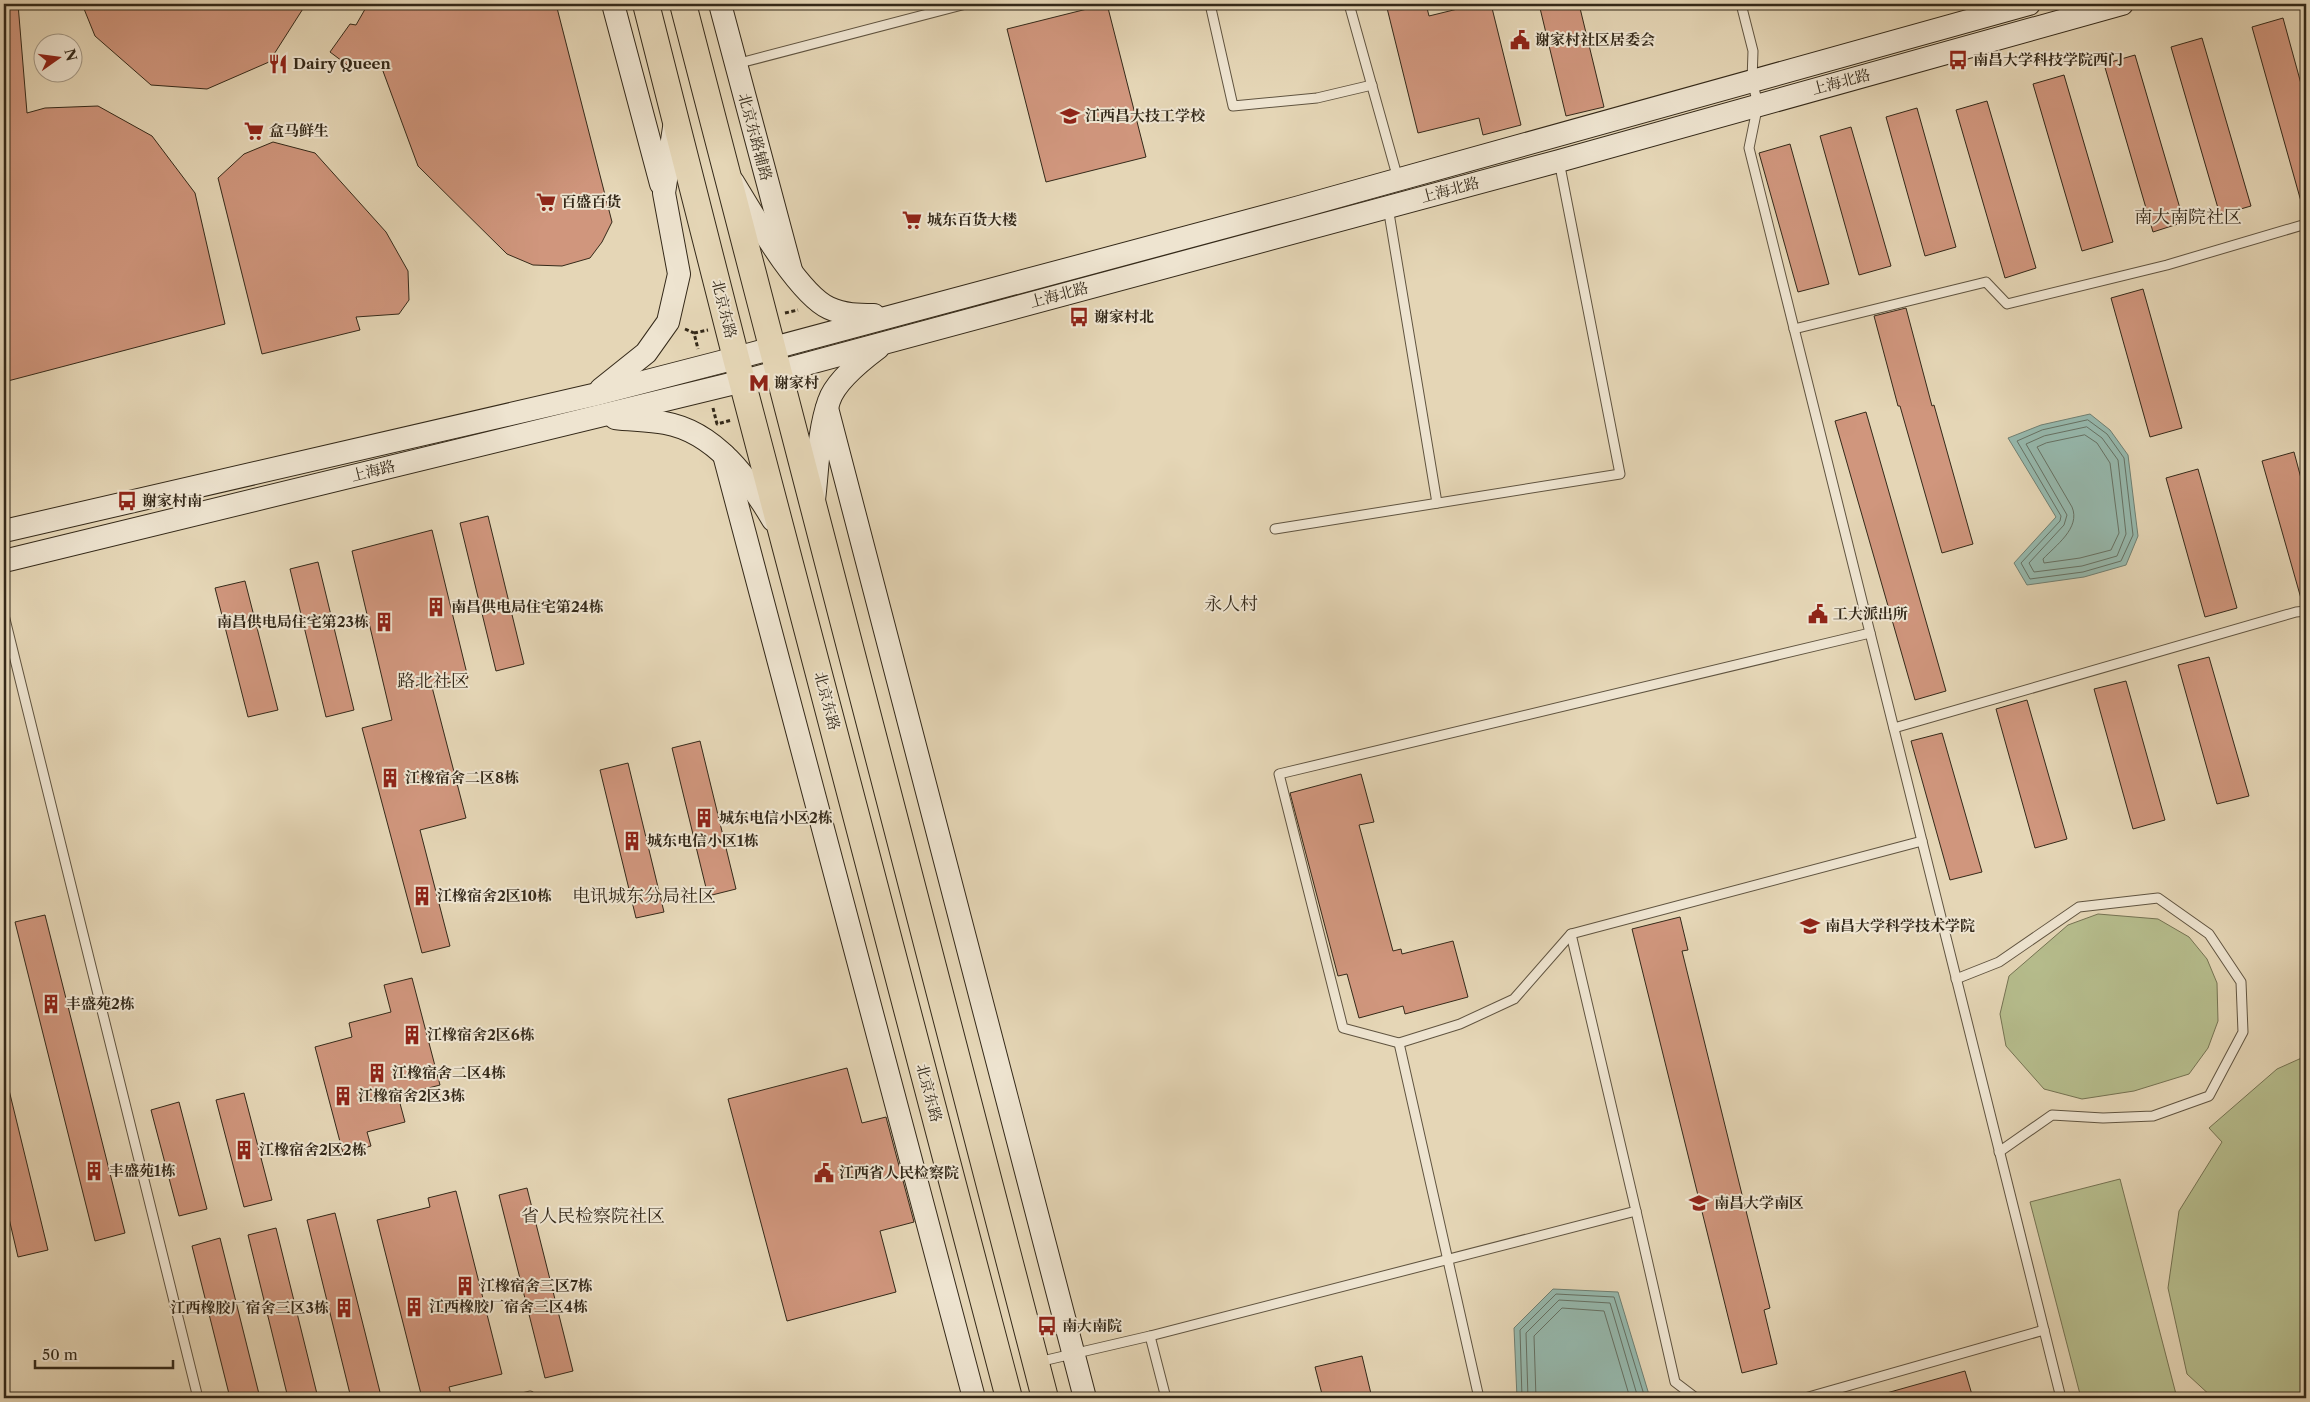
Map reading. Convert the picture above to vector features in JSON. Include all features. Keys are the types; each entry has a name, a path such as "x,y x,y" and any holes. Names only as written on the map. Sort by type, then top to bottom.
{"main road":[{"path":"594,394 646,353 668,322 679,274 664,193 613,4"},
{"name":"北京东路","path":"646,4 1009,1398"},
{"path":"683,4 813,511 1045,1398"},
{"name":"北京东路辅路","path":"720,4 790,270"},
{"name":"上海北路","path":"775,360 903,314 1398,180 2029,4"},
{"name":"上海北路","path":"775,360 884,343 1559,161 2122,4"},
{"path":"664,193 676,115"},
{"path":"726,171 790,270 815,298 828,308 854,316 903,314"},
{"path":"813,511 822,432 829,399 853,368 884,343"},
{"path":"740,370 775,360"},
{"name":"上海路","path":"4,530 594,394 740,370"},
{"name":"上海路","path":"4,561 599,416 740,370"},
{"path":"827,408 1085,1398"},
{"path":"599,416 666,423 708,442 724,455 754,487 784,538"},
{"path":"724,455 974,1398"}],"lane":[{"path":"736,64 966,4"},
{"path":"1210,4 1233,106 1317,98 1372,85"},
{"path":"1349,4 1398,180"},
{"path":"1742,4 1754,51 1752,81 1758,104 1749,148 2061,1398"},
{"path":"1274,529 1620,474 1559,161"},
{"path":"1388,207 1437,503"},
{"path":"1794,328 1986,282 2007,304 2167,265 2306,224"},
{"path":"1894,728 2296,612 2306,611"},
{"path":"4,615 198,1398"},
{"path":"1870,633 1279,774 1343,1028 1399,1043 1460,1024 1514,999 1571,934 1922,840"},
{"path":"1956,979 1999,962 2079,908 2158,898 2209,934 2241,982 2243,1032 2209,1096 2153,1116 2103,1118 2052,1115 1999,1152"},
{"path":"1571,934 1676,1382 1696,1398"},
{"path":"1399,1043 1479,1398"},
{"path":"1036,1362 1150,1336 1636,1211"},
{"path":"1805,1398 2044,1330"},
{"path":"1150,1336 1166,1398"}],"green space":[{"path":"2098,914 2158,919 2189,937 2207,959 2217,983 2218,1021 2208,1048 2189,1074 2134,1091 2082,1099 2044,1089 2006,1046 2000,1014 2009,976 2068,925"},
{"path":"2306,1056 2306,1398 2213,1398 2187,1374 2168,1288 2179,1211 2222,1142 2209,1128 2277,1069"},
{"path":"2120,1179 2177,1398 2081,1398 2030,1202"}],"water":[{"path":"2090,414 2110,430 2128,455 2138,536 2126,565 2084,577 2027,585 2014,563 2056,517 2008,438 2041,425"},
{"path":"1553,1289 1618,1292 1650,1398 1517,1398 1514,1328"}],"building":[{"path":"4,4 18,4 27,113 45,108 98,106 152,136 195,193 225,324 4,382"},
{"path":"82,4 306,4 269,62 207,89 151,85 95,36"},
{"path":"368,4 556,4 612,222 602,242 590,258 562,266 533,265 507,254 418,166 380,63 354,70 330,52 350,24 356,25"},
{"path":"1107,4 1146,157 1046,182 1007,29"},
{"path":"1386,4 1426,4 1429,16 1478,4 1491,4 1521,125 1483,135 1479,118 1418,133"},
{"path":"1539,4 1579,4 1604,107 1566,116"},
{"path":"2283,18 2306,102 2306,205 2302,205 2252,27"},
{"path":"2202,38 2251,206 2220,215 2171,47"},
{"path":"2135,55 2184,222 2153,232 2104,64"},
{"path":"2064,75 2113,242 2082,251 2033,84"},
{"path":"1987,101 2036,268 2005,278 1956,110"},
{"path":"1917,108 1956,247 1925,256 1886,117"},
{"path":"1851,127 1891,266 1859,275 1820,136"},
{"path":"273,142 315,153 386,232 408,271 409,300 399,314 356,317 360,330 262,354 218,178 244,154"},
{"path":"1790,144 1829,284 1798,292 1759,153"},
{"path":"2143,289 2182,428 2150,437 2111,298"},
{"path":"1906,308 1932,406 1934,405 1973,544 1942,553 1900,406 1898,406 1874,316"},
{"path":"1866,412 1946,691 1915,700 1835,421"},
{"path":"2294,452 2306,497 2306,601 2302,602 2262,461"},
{"path":"2198,469 2237,608 2205,617 2166,478"},
{"path":"488,516 524,664 496,671 460,523"},
{"path":"432,530 468,678 432,687 466,818 420,830 450,946 422,953 362,728 392,720 352,551"},
{"path":"318,562 354,710 326,717 290,569"},
{"path":"245,581 278,710 248,717 215,588"},
{"path":"2209,657 2249,796 2217,804 2178,665"},
{"path":"2126,681 2165,820 2133,829 2094,689"},
{"path":"2027,700 2067,839 2035,848 1996,709"},
{"path":"1942,733 1982,872 1950,880 1911,741"},
{"name":"城东电信小区2栋","path":"700,741 736,889 708,896 672,748"},
{"name":"城东电信小区1栋","path":"628,763 664,912 636,918 600,770"},
{"path":"1361,774 1374,822 1359,825 1393,951 1401,949 1402,954 1453,941 1468,997 1405,1014 1403,1006 1359,1018 1347,974 1338,976 1290,793"},
{"path":"45,915 125,1233 95,1241 15,922"},
{"path":"1680,917 1688,950 1682,951 1770,1308 1764,1310 1777,1364 1742,1373 1632,929"},
{"path":"412,978 440,1085 398,1096 405,1122 367,1132 371,1146 343,1153 315,1047 352,1037 349,1023 391,1012 384,985"},
{"name":"江西省人民检察院","path":"847,1068 862,1123 886,1117 914,1222 880,1231 896,1292 787,1321 728,1099"},
{"path":"9,1090 48,1250 18,1257 4,1197 4,1091"},
{"name":"江橡宿舍2区2栋","path":"244,1093 272,1200 244,1207 216,1100"},
{"path":"179,1102 207,1209 179,1216 151,1110"},
{"path":"527,1188 573,1371 545,1378 499,1195"},
{"path":"456,1191 502,1374 449,1387 451,1395 439,1398 422,1398 377,1220 430,1207 428,1198"},
{"name":"江西橡胶厂宿舍三区3栋","path":"335,1213 381,1396 351,1398 307,1220"},
{"path":"276,1228 318,1398 288,1398 248,1235"},
{"path":"220,1238 260,1398 230,1398 192,1246"},
{"path":"1362,1356 1372,1398 1323,1398 1315,1367"},
{"path":"1965,1371 1973,1398 1884,1398 1883,1394"}],"place":[{"name":"谢家村社区居委会","path":"1520,40"},
{"name":"南昌大学科技学院西门","path":"1958,60"},
{"name":"Dairy Queen","path":"278,64"},
{"name":"江西昌大技工学校","path":"1070,116"},
{"name":"盒马鲜生","path":"254,131"},
{"name":"百盛百货","path":"546,202"},
{"name":"城东百货大楼","path":"912,220"},
{"name":"谢家村北","path":"1079,317"},
{"name":"谢家村","path":"759,383"},
{"name":"谢家村南","path":"127,501"},
{"name":"南昌供电局住宅第24栋","path":"436,607"},
{"name":"工大派出所","path":"1818,614"},
{"name":"南昌供电局住宅第23栋","path":"384,622"},
{"name":"江橡宿舍二区8栋","path":"390,778"},
{"name":"城东电信小区2栋","path":"704,818"},
{"name":"城东电信小区1栋","path":"632,841"},
{"name":"江橡宿舍2区10栋","path":"422,896"},
{"name":"南昌大学科学技术学院","path":"1810,926"},
{"name":"丰盛苑2栋","path":"51,1004"},
{"name":"江橡宿舍2区6栋","path":"412,1035"},
{"name":"江橡宿舍二区4栋","path":"377,1073"},
{"name":"江橡宿舍2区3栋","path":"343,1096"},
{"name":"江橡宿舍2区2栋","path":"244,1150"},
{"name":"丰盛苑1栋","path":"94,1171"},
{"name":"江西省人民检察院","path":"824,1173"},
{"name":"南昌大学南区","path":"1699,1203"},
{"name":"江橡宿舍三区7栋","path":"465,1286"},
{"name":"江西橡胶厂宿舍三区4栋","path":"414,1307"},
{"name":"江西橡胶厂宿舍三区3栋","path":"344,1308"},
{"name":"南大南院","path":"1047,1326"}],"district":[{"name":"南大南院社区","path":"2188,217"},
{"name":"永人村","path":"1231,604"},
{"name":"路北社区","path":"433,681"},
{"name":"电讯城东分局社区","path":"644,896"},
{"name":"省人民检察院社区","path":"593,1216"}]}
